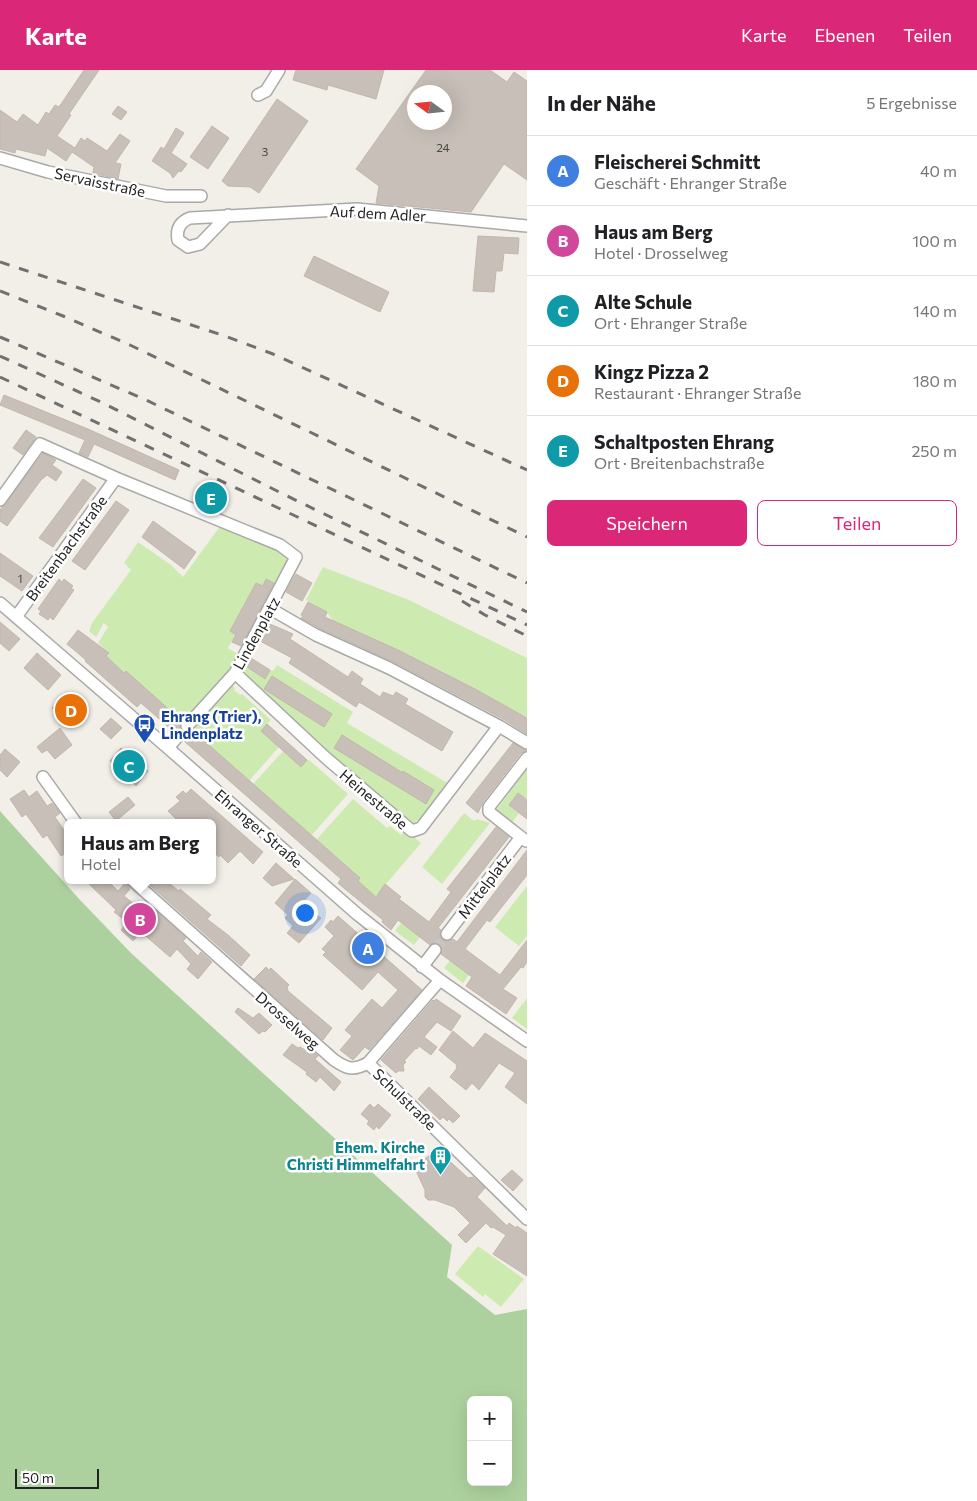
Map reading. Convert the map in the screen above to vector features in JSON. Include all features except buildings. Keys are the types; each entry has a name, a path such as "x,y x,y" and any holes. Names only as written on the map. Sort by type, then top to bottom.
{"street":[{"path":"258,95 266,91 279,70"},
{"name":"Servaisstraße","path":"0,158 48,172 166,196 201,196"},
{"name":"Auf dem Adler","path":"228,215 357,209 527,226"},
{"name":"Breitenbachstraße","path":"0,500 40,444 116,478 280,545 296,557"},
{"name":"Breitenbachstraße","path":"16,617 116,478"},
{"name":"Lindenplatz","path":"187,726 235,673 296,557"},
{"name":"Ehranger Straße","path":"0,603 357,914 422,967 527,1041"},
{"path":"269,608 316,635 389,668 499,726 527,743"},
{"name":"Heinestraße","path":"235,673 334,764 412,831 421,828 499,726"},
{"path":"168,748 178,736"},
{"name":"Mittelplatz","path":"447,934 524,840 490,812 489,807 527,758"},
{"path":"43,778 73,819"},
{"name":"Drosselweg","path":"136,884 334,1060 346,1068 360,1067 368,1063"},
{"path":"422,967 435,950"},
{"path":"368,1063 440,980"},
{"name":"Schulstraße","path":"368,1063 527,1219"}],"green space":[{"path":"221,525 283,551 286,564 277,585 267,579 263,586 256,583 230,631 236,635 228,648 240,655 228,674 184,723 126,671 124,673 106,657 109,653 98,643 108,627 104,623 96,637 89,631 92,623 131,570 124,563 138,542 171,565 183,577"},
{"path":"323,567 409,600 527,658 527,717 398,650 334,622 327,612 306,600"},
{"path":"277,665 353,712 347,723 449,784 421,821 418,820 410,825 243,677 245,666 264,679 270,670 273,671"},
{"path":"230,684 235,688 234,690 240,695 242,694 271,720 261,731 279,747 249,781 190,729"},
{"path":"283,751 301,766 309,760 348,794 311,836 253,784"},
{"path":"527,769 527,800 518,793 509,805 519,813 511,824 496,811"},
{"path":"353,799 387,828 390,826 401,835 406,830 421,843 375,897 358,881 360,878 316,840"},
{"path":"0,811 64,884 132,954 452,1245 447,1277 495,1315 527,1309 527,1501 0,1501"},
{"path":"464,813 474,821 477,819 490,823 442,884 422,867"},
{"path":"527,886 527,936 519,946 495,927"},
{"path":"401,923 420,937 414,945 395,931"},
{"path":"450,960 469,975 463,983 444,968"},
{"path":"527,998 527,1029 512,1018"},
{"path":"478,1246 524,1279 501,1307 485,1294 483,1297 455,1274"}],"tunnel":[{"path":"435,950 447,934"}],"railway":[{"path":"0,262 225,336 273,354 527,470"},
{"path":"0,291 130,345 527,537"},
{"path":"0,337 146,400 527,583"},
{"path":"0,356 103,403 283,494 527,612"},
{"path":"0,377 527,625"},
{"path":"462,601 527,636"}],"place":[{"name":"Schaltposten Ehrang","path":"211,498"},
{"name":"Kingz Pizza 2","path":"71,710"},
{"name":"Ehrang (Trier), Lindenplatz","path":"145,744"},
{"name":"Alte Schule","path":"129,766"},
{"name":"Haus am Berg","path":"140,919"},
{"name":"Fleischerei Schmitt","path":"368,948"},
{"name":"Ehem. Kirche Christi Himmelfahrt","path":"441,1175"}]}
